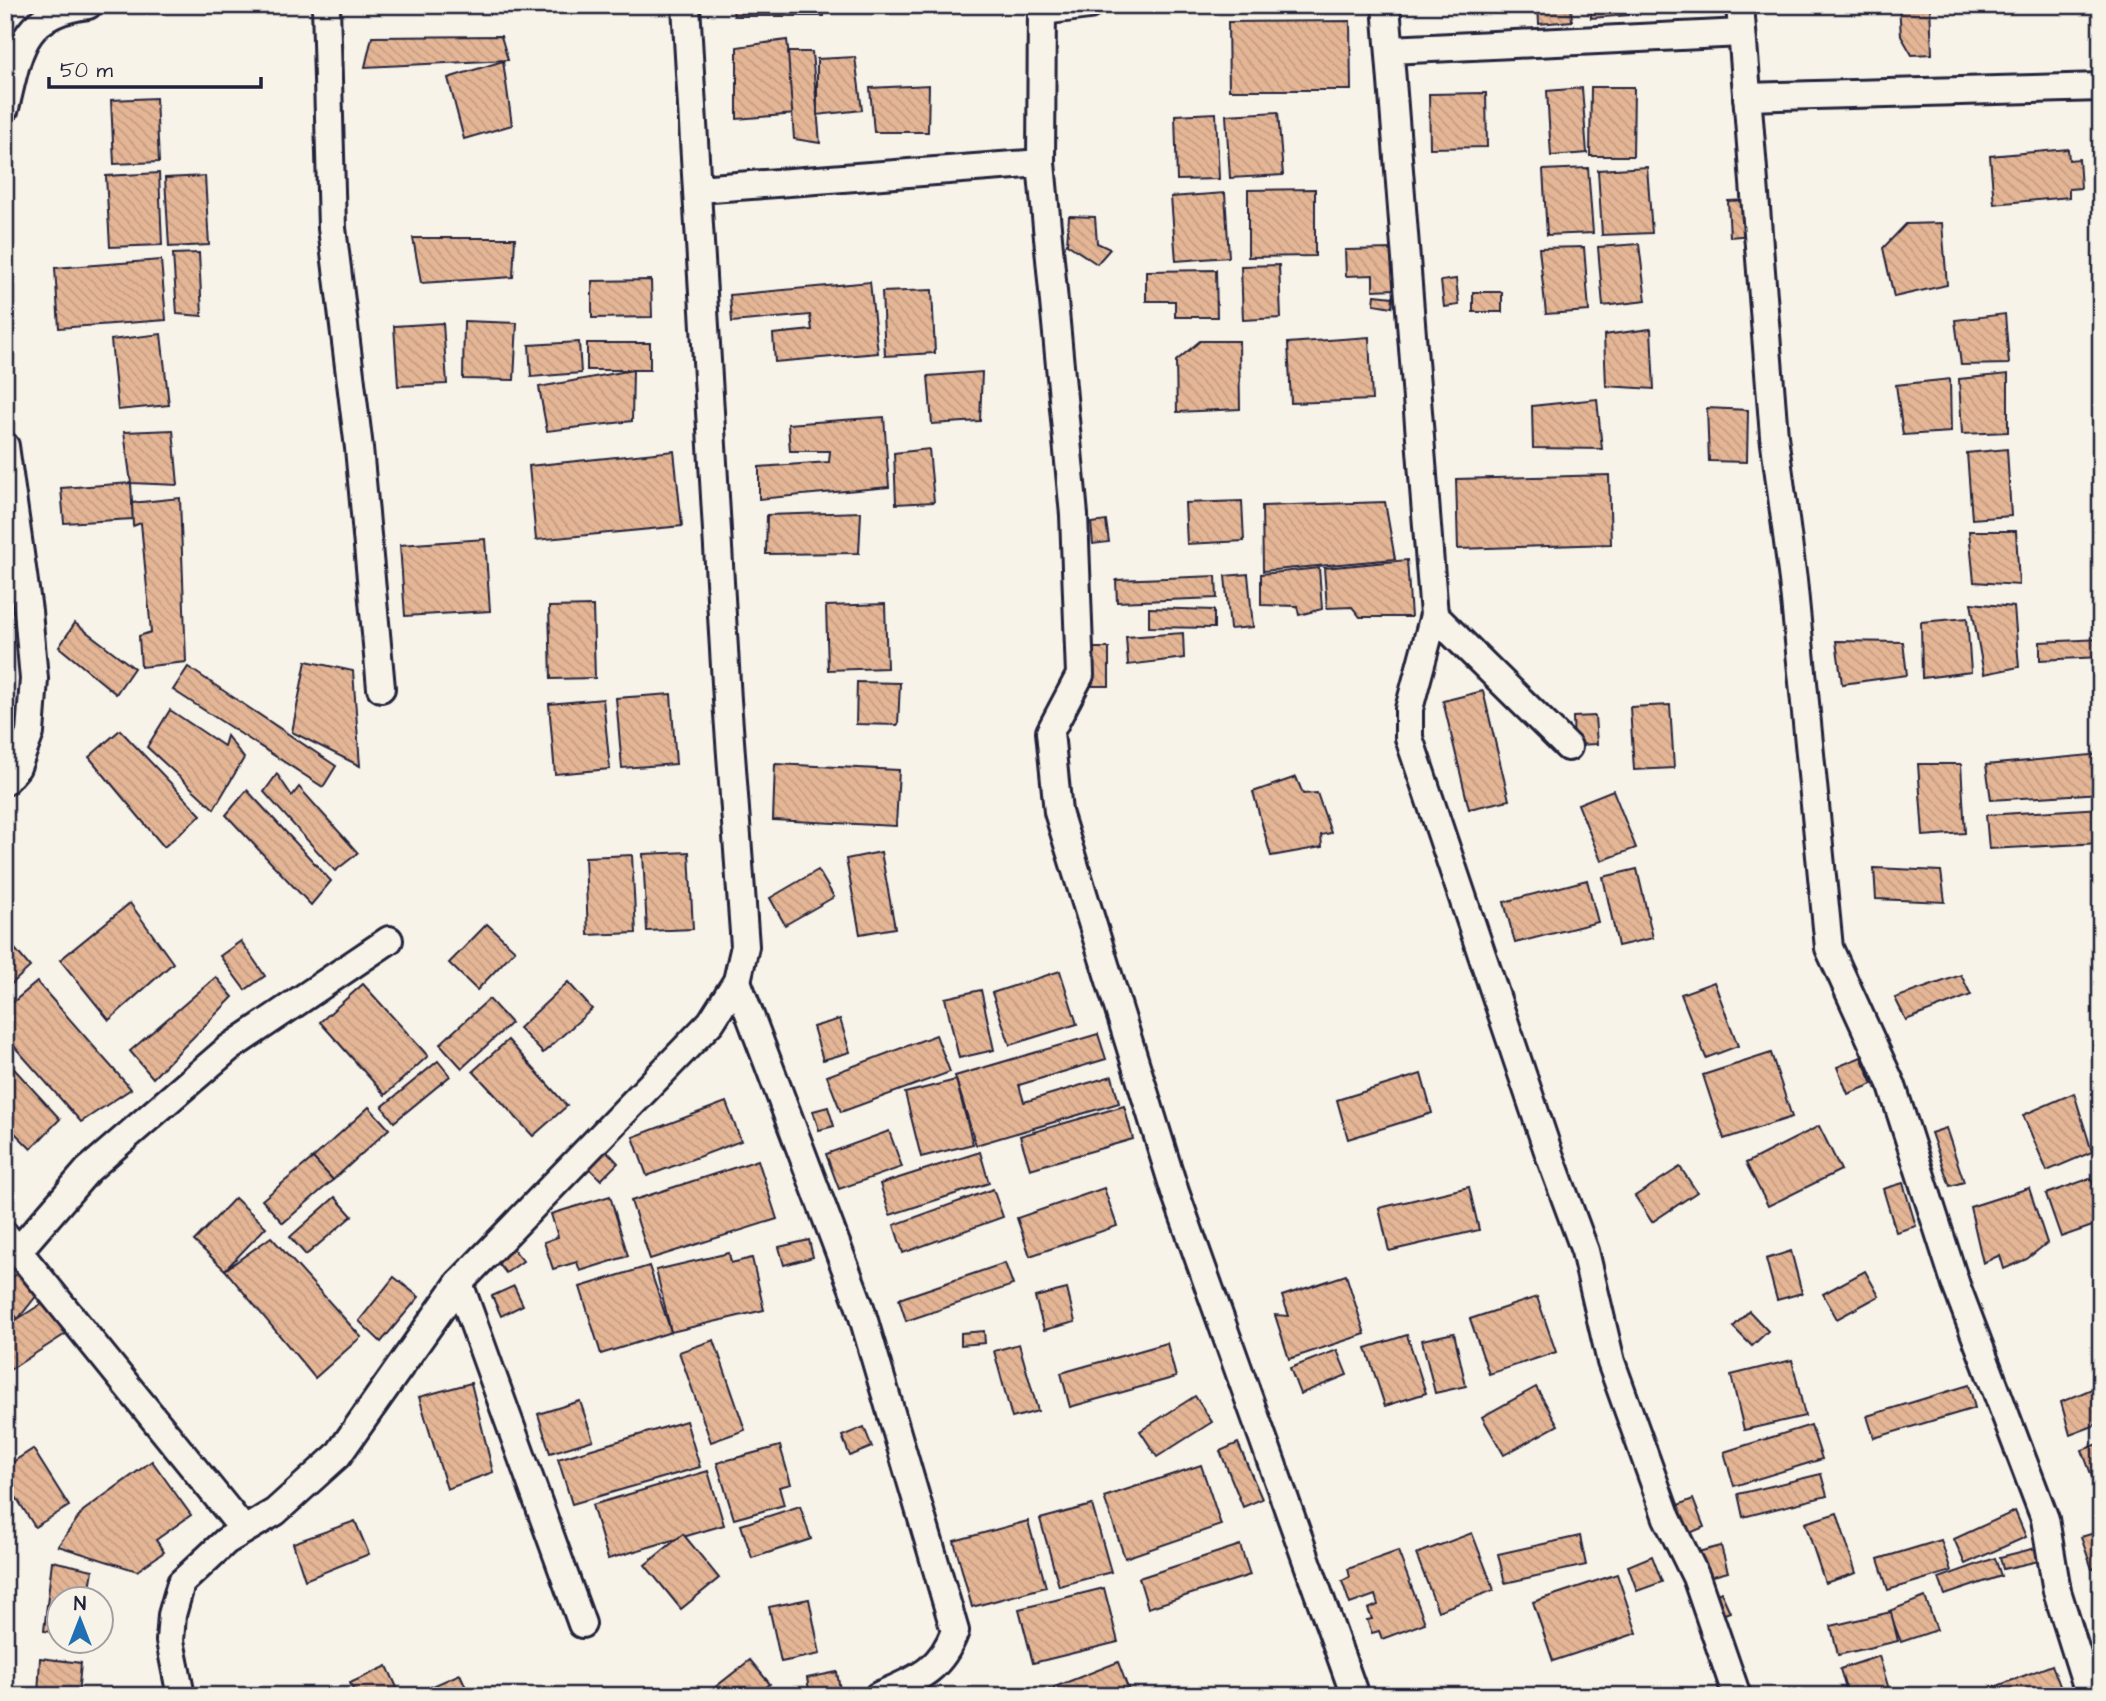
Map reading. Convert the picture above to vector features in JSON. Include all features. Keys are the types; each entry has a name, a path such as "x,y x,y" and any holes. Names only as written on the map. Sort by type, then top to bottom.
{"street":[{"path":"5,108 25,36 62,8 88,5"},
{"path":"326,5 332,228 362,474 381,688"},
{"path":"181,1696 170,1640 172,1615 181,1583 226,1541 275,1512 338,1455 459,1283 711,1022 737,981 746,946 727,700 686,5"},
{"path":"1089,5 1043,8 1041,163 1074,515 1080,675 1050,732 1058,812 1175,1192 1355,1696"},
{"path":"1386,5 1434,615 1409,709 1409,738 1549,1154 1585,1251 1611,1362 1667,1518 1696,1577 1737,1696"},
{"path":"1740,5 1774,436 1793,580 1829,948 1892,1086 1956,1285 2045,1519 2057,1591 2090,1696"},
{"path":"1390,50 1742,33"},
{"path":"1747,97 2101,87"},
{"path":"698,189 1041,163"},
{"path":"5,446 27,598 34,679 30,733 17,767 5,781"},
{"path":"1434,615 1568,747"},
{"path":"244,1530 11,1243 88,1170 229,1048 389,940"},
{"path":"737,981 860,1307 955,1631 946,1656 918,1678 878,1696"},
{"path":"459,1283 582,1624"}],"building":[{"path":"732,5 824,5 824,16 734,16"},
{"path":"1538,5 1571,5 1572,21 1539,24"},
{"path":"1590,5 1628,5 1629,15 1591,18"},
{"path":"1899,5 1930,5 1932,54 1912,55 1901,36"},
{"path":"1350,21 1351,90 1229,90 1228,22"},
{"path":"501,36 508,60 365,67 372,37"},
{"path":"787,40 796,114 737,119 737,47"},
{"path":"788,52 812,52 820,143 794,139"},
{"path":"855,57 862,110 817,115 817,59"},
{"path":"503,61 512,125 464,139 448,78"},
{"path":"929,85 928,132 874,132 870,88"},
{"path":"1591,87 1634,87 1633,156 1590,156"},
{"path":"1582,88 1587,153 1551,156 1547,91"},
{"path":"1486,93 1487,147 1430,148 1429,94"},
{"path":"156,98 159,162 114,164 111,100"},
{"path":"1278,112 1283,175 1230,178 1226,115"},
{"path":"1216,113 1219,179 1177,180 1175,115"},
{"path":"2068,149 2069,160 2079,159 2081,188 2069,189 2069,197 1994,204 1990,156"},
{"path":"1647,167 1652,233 1602,235 1598,170"},
{"path":"1588,168 1593,233 1547,235 1543,170"},
{"path":"159,173 162,245 110,247 106,176"},
{"path":"205,176 209,245 169,247 165,178"},
{"path":"1315,189 1315,256 1248,257 1248,190"},
{"path":"1225,193 1229,257 1176,261 1171,197"},
{"path":"1749,200 1751,235 1730,237 1728,201"},
{"path":"1069,216 1095,217 1097,243 1110,249 1097,264 1067,244"},
{"path":"1942,223 1947,285 1894,297 1883,248 1906,224"},
{"path":"413,238 515,238 513,277 421,283"},
{"path":"1639,244 1646,301 1603,306 1598,247"},
{"path":"1584,247 1589,311 1546,314 1539,248"},
{"path":"1394,249 1395,289 1373,290 1373,275 1346,276 1345,250"},
{"path":"199,253 202,316 177,314 173,254"},
{"path":"161,260 166,320 59,328 55,268"},
{"path":"1279,265 1281,318 1243,320 1241,266"},
{"path":"1216,270 1217,317 1175,317 1175,301 1146,301 1146,271"},
{"path":"1456,279 1459,305 1444,307 1441,281"},
{"path":"651,280 652,317 592,318 592,281"},
{"path":"870,282 878,353 775,362 773,334 812,330 810,315 732,322 730,295"},
{"path":"932,290 935,353 885,356 882,292"},
{"path":"1473,292 1502,292 1502,312 1473,312"},
{"path":"1375,295 1393,297 1392,307 1374,304"},
{"path":"2005,314 2009,364 1961,365 1955,320"},
{"path":"464,321 517,323 514,380 463,379"},
{"path":"443,323 447,384 398,386 394,326"},
{"path":"1651,329 1654,389 1606,386 1604,335"},
{"path":"161,334 169,405 118,410 111,340"},
{"path":"1369,337 1372,400 1291,403 1288,343"},
{"path":"1200,341 1239,341 1240,409 1177,412 1176,361"},
{"path":"579,342 581,373 531,377 529,345"},
{"path":"587,343 650,343 650,370 587,370"},
{"path":"633,370 632,421 547,431 539,387"},
{"path":"982,372 980,421 932,424 928,376"},
{"path":"2008,374 2008,432 1962,434 1959,379"},
{"path":"1950,379 1951,432 1903,435 1896,385"},
{"path":"1597,399 1602,449 1533,448 1532,406"},
{"path":"1707,408 1748,410 1747,462 1709,461"},
{"path":"884,417 889,487 759,499 759,467 829,462 830,451 790,451 788,424"},
{"path":"173,430 178,485 131,483 124,432"},
{"path":"929,449 934,502 896,504 894,453"},
{"path":"2007,449 2011,516 1972,519 1967,453"},
{"path":"674,451 682,526 536,540 529,466"},
{"path":"1609,475 1611,544 1458,549 1456,479"},
{"path":"131,483 133,519 64,523 61,488"},
{"path":"180,498 186,662 141,667 139,636 151,632 141,523 133,526 132,503"},
{"path":"1242,501 1244,541 1187,544 1185,503"},
{"path":"1385,502 1395,559 1263,571 1262,506"},
{"path":"861,512 859,553 766,554 767,515"},
{"path":"1106,521 1109,542 1093,544 1091,523"},
{"path":"1969,531 2016,531 2019,585 1974,582"},
{"path":"485,539 490,611 405,616 400,545"},
{"path":"1407,560 1411,617 1360,617 1352,607 1327,608 1324,568"},
{"path":"1319,568 1322,609 1299,615 1297,606 1261,605 1261,574"},
{"path":"1248,574 1253,627 1230,629 1225,576"},
{"path":"1216,576 1217,598 1117,602 1116,580"},
{"path":"5,584 20,603 5,617"},
{"path":"1971,603 2014,607 2019,667 1984,674"},
{"path":"885,604 887,668 828,670 826,606"},
{"path":"593,606 595,678 551,679 549,607"},
{"path":"1149,608 1214,610 1214,628 1149,627"},
{"path":"1967,618 1971,672 1922,678 1921,622"},
{"path":"75,623 134,668 116,694 59,647"},
{"path":"1183,633 1184,658 1128,665 1126,637"},
{"path":"2101,639 2101,657 2040,660 2040,642"},
{"path":"1836,641 1903,642 1907,675 1842,684"},
{"path":"1085,648 1109,648 1109,686 1090,686 1090,662"},
{"path":"306,661 353,671 360,766 292,732"},
{"path":"188,667 336,766 323,787 173,690"},
{"path":"857,682 900,683 898,725 856,724"},
{"path":"1483,691 1509,800 1469,809 1443,701"},
{"path":"671,694 676,764 622,768 616,698"},
{"path":"603,699 610,769 555,774 549,704"},
{"path":"1670,705 1674,768 1634,770 1630,707"},
{"path":"170,710 224,746 227,736 244,758 214,809 147,747"},
{"path":"1595,716 1597,744 1574,745 1573,717"},
{"path":"120,730 201,815 164,847 89,757"},
{"path":"2101,754 2101,793 1991,800 1986,765"},
{"path":"775,764 899,770 896,826 773,820"},
{"path":"1918,764 1961,764 1965,833 1923,836"},
{"path":"277,774 292,796 299,787 358,853 335,871 264,792"},
{"path":"1296,777 1303,794 1317,793 1331,833 1321,835 1322,847 1271,856 1253,792"},
{"path":"247,790 331,881 311,905 226,815"},
{"path":"1613,790 1636,848 1601,861 1578,804"},
{"path":"2101,808 2101,843 1989,849 1986,815"},
{"path":"689,852 693,929 647,931 643,854"},
{"path":"881,852 895,928 860,934 846,859"},
{"path":"632,855 636,933 588,935 585,857"},
{"path":"1874,868 1941,871 1945,902 1876,899"},
{"path":"1637,869 1653,938 1618,946 1603,877"},
{"path":"818,870 834,897 785,925 770,898"},
{"path":"1587,880 1598,922 1515,943 1504,902"},
{"path":"130,903 173,963 109,1020 60,960"},
{"path":"487,924 515,950 477,990 449,963"},
{"path":"5,937 30,967 5,990"},
{"path":"241,941 265,976 245,990 220,956"},
{"path":"1060,971 1077,1024 1010,1045 992,993"},
{"path":"1961,975 1971,995 1906,1020 1895,998"},
{"path":"216,977 233,997 153,1078 130,1051"},
{"path":"37,982 131,1089 81,1122 5,1036 5,1009"},
{"path":"568,982 592,1009 543,1053 519,1028"},
{"path":"1714,982 1738,1046 1706,1058 1681,994"},
{"path":"363,984 428,1056 385,1095 320,1022"},
{"path":"981,990 994,1050 959,1058 945,998"},
{"path":"489,999 511,1023 462,1068 440,1044"},
{"path":"840,1019 850,1052 823,1060 813,1027"},
{"path":"1098,1034 1106,1059 1019,1085 1024,1102 1112,1076 1119,1103 976,1145 955,1076"},
{"path":"936,1035 950,1072 841,1112 827,1076"},
{"path":"508,1040 567,1106 533,1136 473,1071"},
{"path":"1771,1053 1792,1117 1724,1139 1703,1075"},
{"path":"1861,1057 1873,1084 1848,1094 1837,1067"},
{"path":"5,1059 60,1119 31,1149 5,1123"},
{"path":"438,1061 450,1076 394,1122 382,1107"},
{"path":"1421,1074 1432,1113 1348,1139 1337,1100"},
{"path":"956,1080 973,1144 921,1157 905,1093"},
{"path":"2074,1093 2092,1152 2047,1171 2023,1115"},
{"path":"726,1102 741,1141 647,1176 633,1137"},
{"path":"1124,1106 1133,1139 1030,1169 1020,1136"},
{"path":"369,1107 389,1129 333,1180 313,1158"},
{"path":"828,1107 834,1126 819,1130 813,1111"},
{"path":"1819,1126 1841,1170 1768,1206 1746,1163"},
{"path":"1946,1128 1964,1182 1950,1186 1931,1133"},
{"path":"889,1131 902,1167 839,1189 826,1154"},
{"path":"606,1150 618,1163 601,1180 588,1167"},
{"path":"980,1152 989,1183 890,1215 880,1184"},
{"path":"313,1158 333,1180 283,1223 262,1200"},
{"path":"758,1160 777,1219 650,1259 631,1201"},
{"path":"1680,1167 1697,1192 1652,1222 1635,1196"},
{"path":"2091,1178 2101,1206 2101,1223 2061,1237 2046,1194"},
{"path":"1903,1183 1916,1226 1896,1232 1883,1189"},
{"path":"1469,1187 1479,1230 1389,1251 1379,1208"},
{"path":"1104,1188 1117,1226 1030,1256 1017,1218"},
{"path":"2029,1188 2047,1243 2027,1259 2004,1269 2000,1255 1983,1263 1970,1207"},
{"path":"993,1189 1003,1217 903,1253 894,1225"},
{"path":"610,1196 628,1256 580,1271 577,1262 553,1269 544,1242 558,1237 551,1214"},
{"path":"335,1197 352,1216 306,1255 290,1237"},
{"path":"235,1198 266,1227 225,1270 194,1241"},
{"path":"271,1237 361,1337 315,1378 225,1270"},
{"path":"809,1240 813,1257 784,1265 779,1247"},
{"path":"511,1246 523,1261 506,1273 494,1258"},
{"path":"1791,1251 1802,1293 1777,1300 1766,1259"},
{"path":"729,1253 731,1263 752,1258 764,1310 671,1332 656,1270"},
{"path":"1005,1263 1013,1285 906,1321 899,1299"},
{"path":"649,1266 671,1332 601,1354 580,1287"},
{"path":"1865,1271 1879,1296 1837,1319 1823,1294"},
{"path":"20,1272 37,1295 18,1319 5,1302 5,1282"},
{"path":"1346,1275 1365,1334 1289,1359 1275,1315 1289,1316 1282,1296"},
{"path":"394,1277 419,1297 381,1342 359,1321"},
{"path":"514,1286 523,1305 501,1316 492,1296"},
{"path":"1067,1289 1075,1322 1044,1330 1035,1297"},
{"path":"1537,1297 1556,1352 1489,1374 1470,1319"},
{"path":"46,1301 67,1333 5,1373 5,1327"},
{"path":"1749,1311 1768,1331 1752,1346 1733,1327"},
{"path":"984,1331 985,1343 961,1345 961,1333"},
{"path":"1454,1333 1466,1386 1435,1393 1422,1340"},
{"path":"1407,1335 1426,1393 1385,1406 1366,1348"},
{"path":"714,1340 745,1430 711,1442 679,1352"},
{"path":"1167,1343 1176,1377 1070,1407 1061,1373"},
{"path":"1019,1344 1038,1411 1012,1418 994,1351"},
{"path":"1337,1350 1347,1375 1300,1394 1290,1368"},
{"path":"1792,1360 1805,1416 1744,1430 1731,1375"},
{"path":"471,1383 493,1472 447,1489 419,1397"},
{"path":"1969,1385 1975,1408 1874,1438 1867,1416"},
{"path":"2101,1385 2101,1423 2070,1435 2061,1402"},
{"path":"1536,1387 1558,1425 1504,1455 1482,1417"},
{"path":"1195,1396 1212,1422 1157,1457 1140,1431"},
{"path":"580,1401 593,1440 550,1453 538,1414"},
{"path":"686,1421 700,1467 572,1504 558,1459"},
{"path":"1811,1425 1822,1459 1734,1486 1724,1452"},
{"path":"864,1427 872,1447 850,1456 842,1436"},
{"path":"1238,1443 1262,1499 1243,1507 1220,1451"},
{"path":"2101,1443 2101,1480 2094,1482 2082,1450"},
{"path":"780,1446 791,1484 779,1487 784,1505 734,1519 717,1463"},
{"path":"33,1449 69,1506 35,1527 5,1480 5,1467"},
{"path":"152,1461 191,1515 156,1540 164,1552 137,1571 58,1546 83,1511"},
{"path":"1201,1465 1221,1525 1125,1558 1104,1497"},
{"path":"708,1471 724,1525 608,1559 592,1505"},
{"path":"1821,1474 1827,1496 1743,1517 1738,1494"},
{"path":"1693,1499 1704,1527 1690,1533 1678,1505"},
{"path":"1092,1505 1111,1572 1059,1586 1040,1519"},
{"path":"800,1506 811,1539 752,1558 741,1525"},
{"path":"2015,1511 2026,1537 1965,1564 1954,1539"},
{"path":"1837,1513 1856,1573 1825,1583 1805,1523"},
{"path":"355,1521 369,1554 305,1580 293,1543"},
{"path":"1028,1521 1046,1587 972,1607 954,1541"},
{"path":"2101,1531 2101,1567 2092,1569 2081,1537"},
{"path":"1472,1533 1494,1590 1438,1611 1416,1554"},
{"path":"683,1534 719,1578 681,1609 645,1565"},
{"path":"1580,1536 1586,1565 1505,1583 1498,1554"},
{"path":"1941,1540 1951,1571 1888,1590 1878,1559"},
{"path":"1240,1545 1250,1575 1148,1608 1139,1578"},
{"path":"1721,1546 1728,1572 1706,1578 1698,1552"},
{"path":"2036,1548 2039,1561 2003,1569 2000,1557"},
{"path":"1398,1551 1425,1623 1382,1639 1379,1631 1372,1633 1367,1620 1372,1619 1368,1609 1378,1605 1375,1595 1350,1604 1342,1581 1350,1577 1348,1569"},
{"path":"1652,1556 1662,1582 1637,1591 1628,1566"},
{"path":"1995,1558 2001,1576 1945,1595 1939,1578"},
{"path":"52,1561 93,1570 90,1586 49,1586"},
{"path":"1617,1574 1637,1633 1553,1661 1533,1602"},
{"path":"1104,1588 1118,1642 1033,1663 1019,1609"},
{"path":"1721,1592 1730,1612 1720,1616 1711,1597"},
{"path":"1925,1597 1937,1630 1901,1642 1889,1611"},
{"path":"809,1599 820,1654 781,1662 769,1607"},
{"path":"1891,1612 1898,1641 1838,1655 1831,1626"},
{"path":"1879,1656 1891,1696 1848,1696 1840,1669"},
{"path":"40,1658 81,1663 78,1696 38,1696"},
{"path":"750,1660 770,1684 756,1696 719,1696 713,1689"},
{"path":"1118,1662 1131,1696 1032,1696"},
{"path":"2052,1665 2062,1691 2050,1696 1971,1696"},
{"path":"387,1666 401,1696 356,1696 350,1683"},
{"path":"837,1672 841,1696 810,1696 807,1678"},
{"path":"460,1674 470,1696 420,1696 419,1692"},
{"path":"1776,1691 1777,1696 1746,1696 1746,1694"}]}
